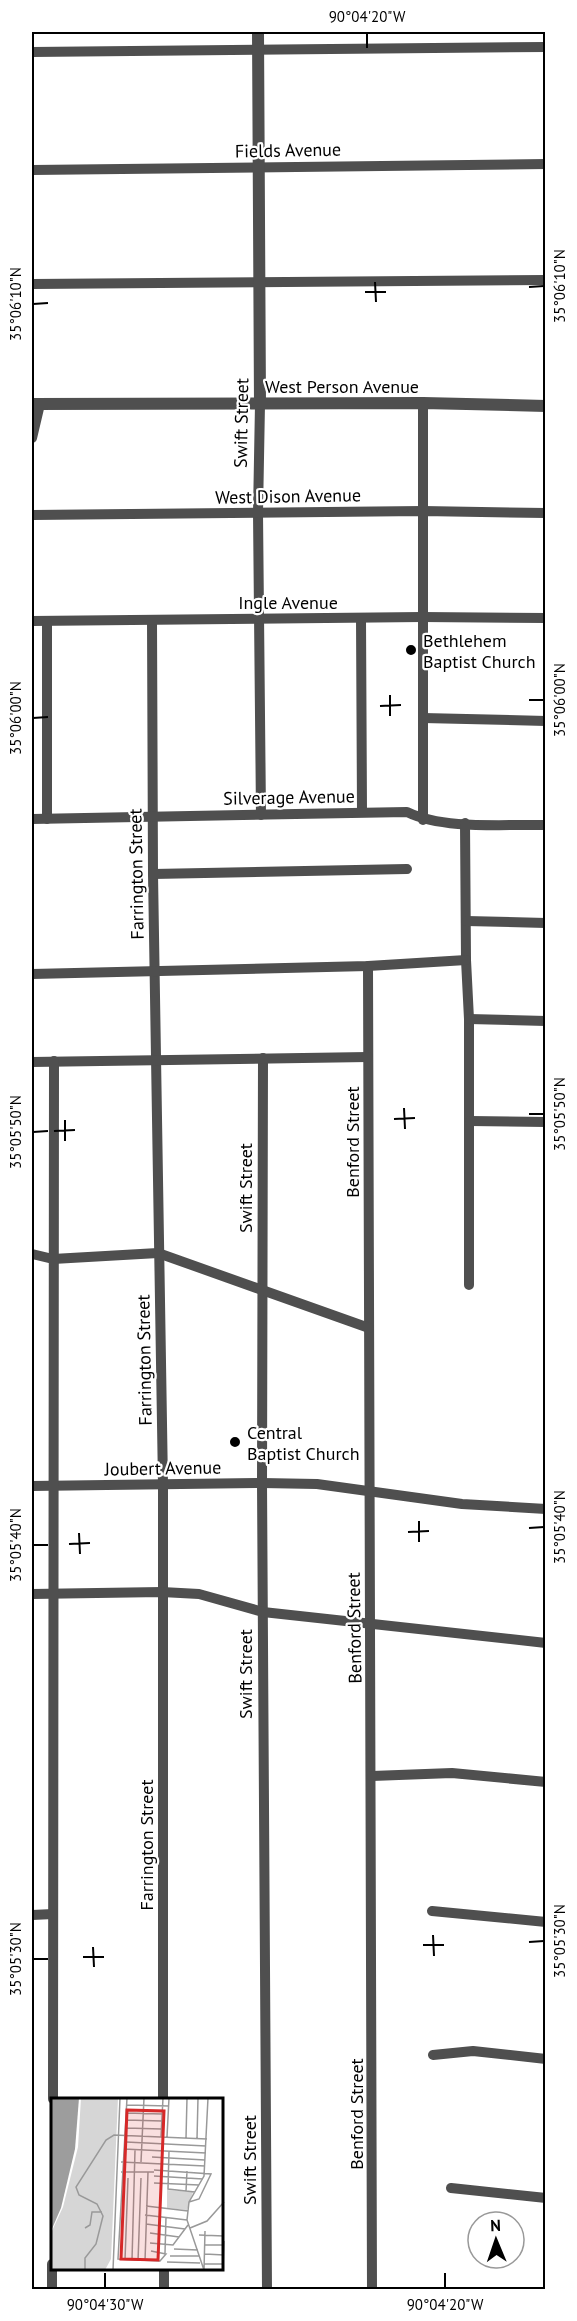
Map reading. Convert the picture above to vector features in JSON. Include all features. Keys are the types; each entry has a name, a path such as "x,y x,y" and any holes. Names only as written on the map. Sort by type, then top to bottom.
{"street":[{"name":"Swift Street","path":"258,32 260,283 258,513 261,814"},
{"path":"32,52 546,47"},
{"name":"Fields Avenue","path":"32,170 546,164"},
{"path":"32,285 546,280"},
{"path":"423,403 423,820"},
{"name":"West Person Avenue","path":"36,404 423,403 546,406"},
{"path":"32,438 36,404"},
{"name":"West Dison Avenue","path":"32,515 423,511 546,513"},
{"path":"361,618 362,812"},
{"name":"Ingle Avenue","path":"32,621 546,618"},
{"name":"Farrington Street","path":"152,620 152,817 163,1484 163,2098"},
{"path":"47,621 47,819"},
{"path":"423,718 546,721"},
{"name":"Silverage Avenue","path":"32,819 407,812 423,820 546,825"},
{"path":"465,823 470,1121 469,1285"},
{"path":"153,874 407,869"},
{"path":"466,921 546,923"},
{"path":"32,974 368,966 466,960"},
{"name":"Benford Street","path":"368,966 369,1490 372,1625 372,2289"},
{"path":"469,1019 546,1021"},
{"path":"32,1062 368,1057"},
{"name":"Swift Street","path":"263,1058 262,1483 267,2289"},
{"path":"52,2098 54,1061"},
{"path":"470,1121 546,1122"},
{"path":"32,1254 53,1259 158,1253 369,1328"},
{"name":"Joubert Avenue","path":"32,1486 317,1484 462,1504 546,1509"},
{"path":"32,1594 162,1592 199,1594 263,1612 546,1643"},
{"path":"372,1776 452,1773 546,1782"},
{"path":"432,1911 546,1922"},
{"path":"32,1915 53,1914"},
{"path":"433,2055 473,2051 546,2059"},
{"path":"451,2188 546,2198"},
{"path":"52,2270 52,2289"},
{"path":"164,2270 164,2289"}],"place":[{"name":"Bethlehem Baptist Church","path":"411,650"},
{"name":"Central Baptist Church","path":"235,1442"}]}
